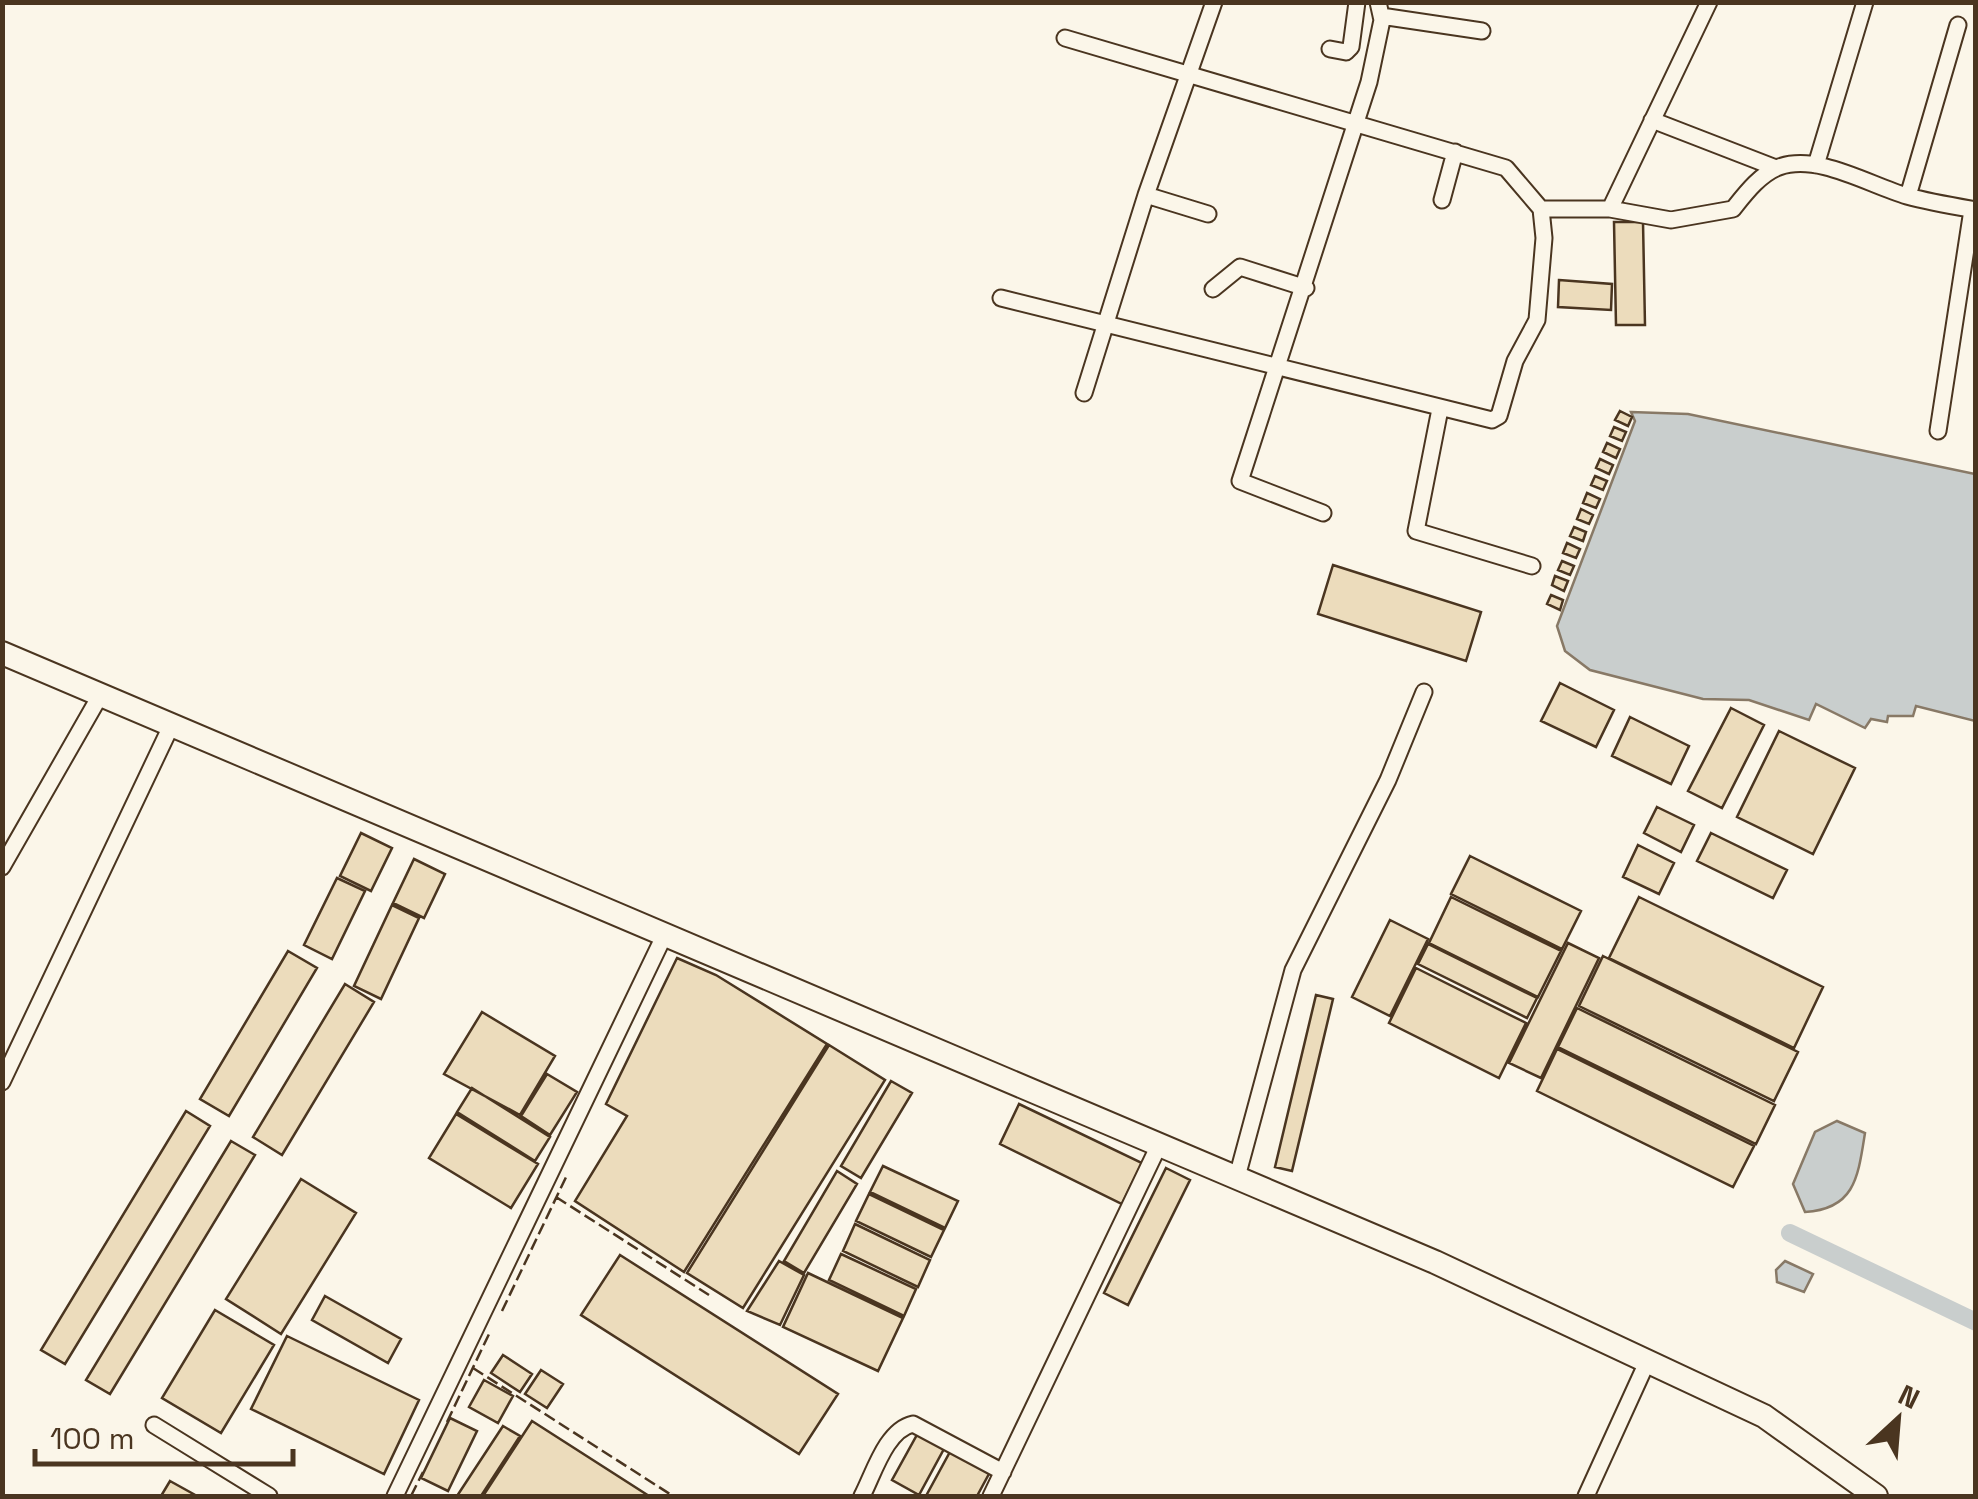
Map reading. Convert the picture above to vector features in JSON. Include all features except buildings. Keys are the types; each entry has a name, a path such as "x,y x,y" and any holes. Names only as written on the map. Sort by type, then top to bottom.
{"street":[{"path":"1084,394 1146,195 1214,2"},
{"path":"1330,49 1346,52 1350,47 1357,2"},
{"path":"1610,210 1709,2"},
{"path":"1816,165 1865,2"},
{"path":"1323,512 1240,481 1356,125 1380,9 1482,31"},
{"path":"1908,196 1958,25"},
{"path":"1001,298 1492,420 1499,416 1515,361 1536,320 1544,238 1541,209 1506,168 1065,38"},
{"path":"1652,120 1776,168 1816,165 1908,196 1974,210 1938,431"},
{"path":"1442,200 1456,152"},
{"path":"1541,209 1610,210 1671,220 1733,209 1750,188 1776,168"},
{"path":"1146,195 1208,214"},
{"path":"1213,289 1240,267 1306,288"},
{"path":"1440,410 1416,531 1532,566"},
{"path":"2,653 1160,1143 1648,1360 1764,1416 1876,1496"},
{"path":"1238,1177 1293,970 1388,780 1424,692"},
{"path":"2,867 9,840 101,694"},
{"path":"2,1082 172,724"},
{"path":"395,1496 665,934"},
{"path":"991,1496 1160,1143"},
{"path":"1608,1496 1588,1492 1648,1360"},
{"path":"154,1424 269,1496"},
{"path":"862,1496 891,1439 903,1426 913,1424 1003,1472"}],"shaded area":[{"path":"1631,412 1688,414 1975,474 1975,721 1916,706 1913,716 1888,716 1887,722 1871,719 1865,728 1816,704 1809,720 1749,700 1703,699 1590,670 1565,651 1557,626 1635,421"},
{"path":"1837,1121 1865,1133 1856,1177 1834,1205 1805,1212 1793,1184 1815,1132"},
{"path":"1785,1261 1813,1274 1804,1292 1777,1282 1776,1270"}],"waterway":[{"path":"1790,1233 1976,1322"}],"fence":[{"path":"502,1311 568,1173"},
{"path":"556,1197 709,1295"},
{"path":"447,1422 490,1332"},
{"path":"473,1368 673,1496"},
{"path":"411,1496 423,1472"}]}
